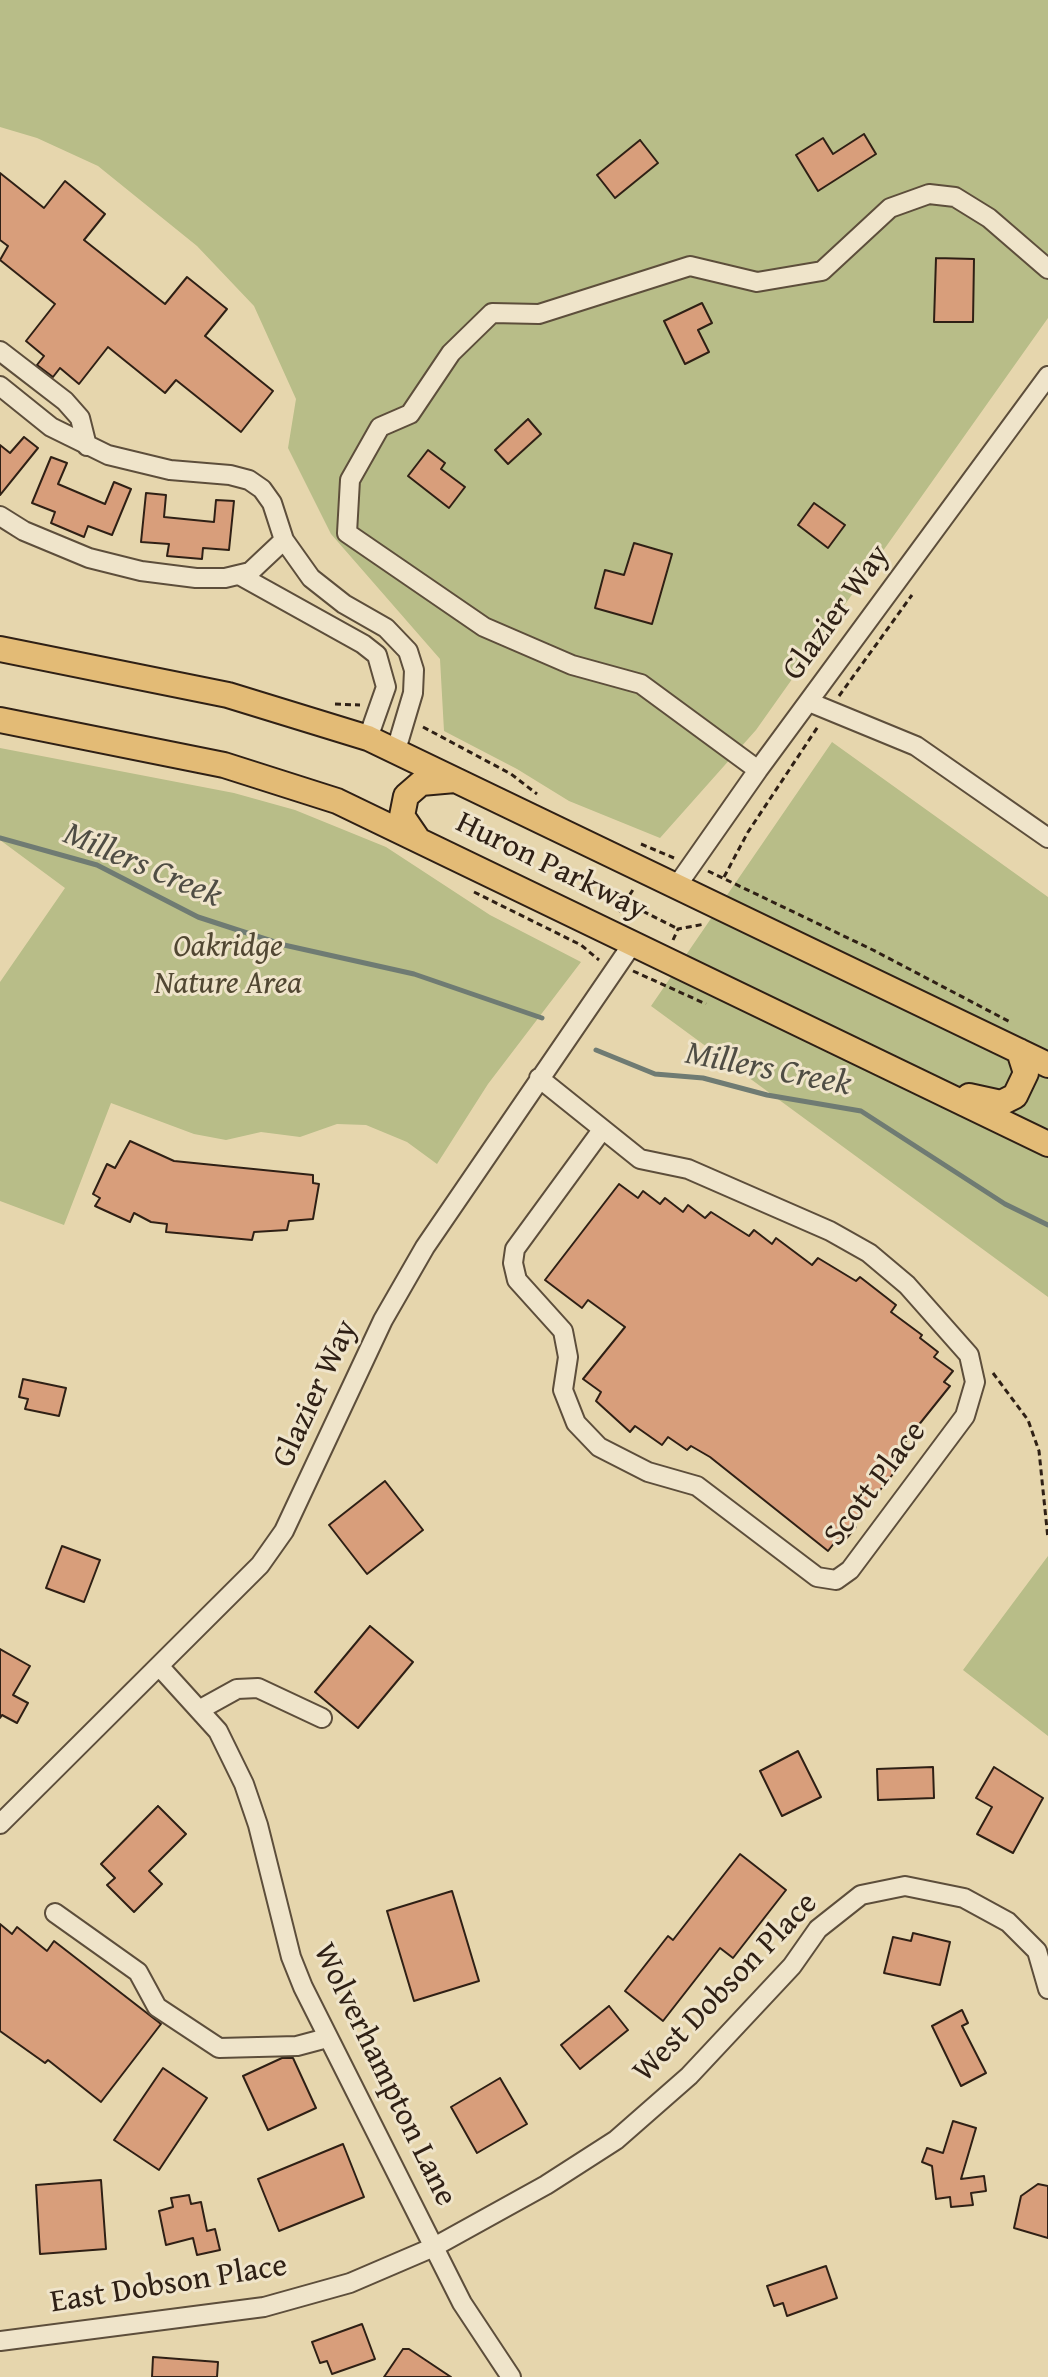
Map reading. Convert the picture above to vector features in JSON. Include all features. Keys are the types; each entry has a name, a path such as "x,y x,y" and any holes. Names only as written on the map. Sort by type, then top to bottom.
{"main road":[{"name":"Huron Parkway","path":"0,649 228,695 368,738 676,887 1022,1040 1048,1065"},
{"name":"Huron Parkway","path":"0,720 224,765 337,801 1048,1144"},
{"path":"417,838 402,816 406,796 421,783 457,780"},
{"path":"917,1081 1001,1103 1015,1096 1024,1082 1026,1067 1022,1040"}],"street":[{"path":"758,770 641,684 572,665 484,627 347,533 350,480 380,427 410,414 451,353 492,313 539,314 690,266 757,282 822,271 890,208 929,194 955,197 1048,269"},
{"path":"0,351 65,401 80,418 87,446"},
{"name":"Glazier Way","path":"676,887 758,770 1048,376"},
{"path":"0,386 51,427 87,446 170,470 249,480 262,489 272,503 284,540 311,578 344,604 386,628 408,651 414,670 413,693 396,750"},
{"path":"0,516 52,544 128,568 196,578 239,575 260,565 284,540"},
{"path":"239,575 363,644 377,655 386,687 368,738"},
{"path":"809,702 916,746 1048,838"},
{"name":"Glazier Way","path":"0,1824 60,1760 250,1575 284,1531 383,1320 425,1247 633,943"},
{"path":"539,1078 640,1159 688,1169 830,1231 869,1253 907,1285 969,1355"},
{"name":"Scott Place","path":"602,1130 515,1249 513,1263 517,1280 563,1331 568,1357 563,1390 576,1423 599,1447 648,1472 697,1486 817,1577 836,1580 850,1570 965,1416 975,1382 969,1355"},
{"name":"Wolverhampton Lane","path":"159,1666 218,1731 244,1784 291,1957 327,2038 462,2303 511,2377"},
{"path":"199,1710 237,1689 258,1688 322,1718"},
{"name":"West Dobson Place","path":"434,2247 546,2185 616,2140 689,2076 792,1966 818,1929 861,1895 905,1886 964,1898 1008,1922 1037,1951 1048,1986"},
{"path":"55,1913 138,1972 157,2007 219,2048 297,2046 327,2038"},
{"name":"East Dobson Place","path":"0,2341 264,2307 350,2283 434,2247"}],"path":[{"path":"724,877 748,832 828,710 920,584"},
{"path":"427,729 511,774 535,793"},
{"path":"717,874 1022,1040"},
{"path":"466,888 587,949 597,959"},
{"path":"618,914 634,888"},
{"path":"625,902 678,929 704,926 708,918"},
{"path":"673,940 678,929"},
{"path":"633,971 662,985"},
{"path":"969,1355 992,1371 1028,1420 1039,1451 1048,1539"}],"green space":[{"path":"0,0 1048,0 1048,318 756,730 660,838 569,801 517,769 444,731 440,659 331,534 288,448 296,399 254,306 197,246 98,166 37,138 0,127"},
{"path":"832,742 1048,897 1048,1297 651,1006"},
{"name":"Oakridge Nature Area","path":"0,748 234,793 295,810 386,847 490,915 581,962 488,1084 437,1164 407,1142 366,1125 337,1124 300,1137 261,1132 226,1140 194,1134 111,1103 64,1225 0,1201 0,982 65,888 0,840"},
{"path":"1048,1556 1048,1736 963,1670"}],"building":[{"path":"864,134 876,154 818,191 796,155 823,138 833,154"},
{"path":"640,140 658,163 615,198 597,175"},
{"path":"0,173 44,208 65,181 105,214 84,240 165,304 187,277 227,309 205,336 273,391 241,432 176,380 165,393 108,347 79,384 60,368 53,377 37,365 44,356 26,341 55,304 0,260 8,246 0,240"},
{"path":"936,258 974,259 973,322 934,322"},
{"path":"702,303 712,323 698,330 709,352 685,364 664,321"},
{"path":"528,419 541,434 508,464 495,450"},
{"path":"24,437 38,448 0,495 0,445 10,453"},
{"path":"428,450 445,463 441,469 465,487 449,508 408,476"},
{"path":"51,457 67,463 58,484 105,504 114,482 131,489 112,535 88,526 84,537 51,523 55,512 32,503"},
{"path":"146,493 166,495 164,517 214,522 216,500 234,501 229,550 203,548 202,559 167,556 169,544 141,542"},
{"path":"814,503 845,525 828,548 798,525"},
{"path":"634,543 672,554 652,624 595,608 605,570 624,575"},
{"path":"130,1141 174,1161 313,1175 313,1183 319,1184 313,1219 289,1221 287,1230 254,1232 252,1240 166,1232 167,1224 151,1222 134,1213 130,1222 95,1206 100,1198 93,1194 107,1164 115,1168"},
{"path":"619,1184 638,1198 643,1191 660,1204 665,1198 683,1212 688,1205 705,1218 711,1212 749,1236 754,1230 772,1244 776,1238 812,1265 818,1258 856,1281 860,1277 896,1305 891,1312 922,1335 920,1338 938,1352 934,1357 953,1371 944,1382 950,1386 897,1452 905,1459 853,1524 856,1527 840,1546 835,1542 828,1551 710,1457 691,1446 687,1450 668,1437 662,1445 635,1426 630,1432 596,1401 601,1392 583,1379 625,1327 588,1300 582,1308 545,1280"},
{"path":"23,1379 66,1388 59,1416 25,1409 28,1399 19,1397"},
{"path":"385,1481 423,1530 367,1574 329,1525"},
{"path":"62,1546 100,1560 84,1602 46,1588"},
{"path":"370,1626 413,1662 358,1728 315,1692"},
{"path":"0,1649 30,1666 13,1695 28,1703 17,1723 2,1715 0,1718"},
{"path":"798,1751 821,1797 782,1816 760,1771"},
{"path":"933,1767 934,1798 878,1800 877,1769"},
{"path":"994,1767 1043,1798 1013,1853 977,1834 992,1807 976,1798"},
{"path":"158,1806 186,1834 149,1871 162,1884 134,1912 107,1885 115,1878 101,1864"},
{"path":"740,1854 786,1890 733,1958 720,1948 663,2021 625,1991 668,1936 673,1940"},
{"path":"452,1891 479,1981 414,2001 387,1911"},
{"path":"0,1924 12,1934 17,1927 47,1951 54,1941 161,2024 101,2102 48,2060 45,2063 0,2031"},
{"path":"913,1933 950,1942 940,1985 884,1973 893,1937 911,1941"},
{"path":"609,2006 628,2030 580,2069 561,2045"},
{"path":"962,2010 968,2023 962,2026 986,2073 961,2086 932,2026"},
{"path":"282,2058 293,2058 316,2108 268,2130 243,2076"},
{"path":"163,2068 207,2098 159,2170 114,2140"},
{"path":"500,2078 527,2124 477,2153 451,2107"},
{"path":"953,2121 976,2128 961,2179 984,2176 986,2191 971,2193 973,2205 951,2207 950,2197 936,2199 932,2166 922,2162 927,2148 943,2153"},
{"path":"343,2144 364,2197 279,2231 258,2179"},
{"path":"101,2180 106,2249 40,2254 36,2185"},
{"path":"1038,2184 1048,2186 1048,2238 1014,2228 1021,2196"},
{"path":"189,2195 191,2204 201,2202 207,2231 215,2229 220,2250 197,2255 193,2238 166,2245 159,2211 173,2207 171,2198"},
{"path":"826,2266 837,2298 787,2316 783,2303 774,2306 767,2286"},
{"path":"362,2324 375,2359 332,2374 327,2361 320,2363 312,2342"},
{"path":"403,2349 409,2349 451,2377 384,2377"},
{"path":"153,2357 218,2362 217,2377 152,2377"}],"waterway":[{"name":"Millers Creek","path":"0,838 97,865 198,917 284,945 414,974 542,1018"},
{"name":"Millers Creek","path":"596,1050 655,1074 703,1078 767,1095 861,1111 1005,1204 1048,1225"}]}
